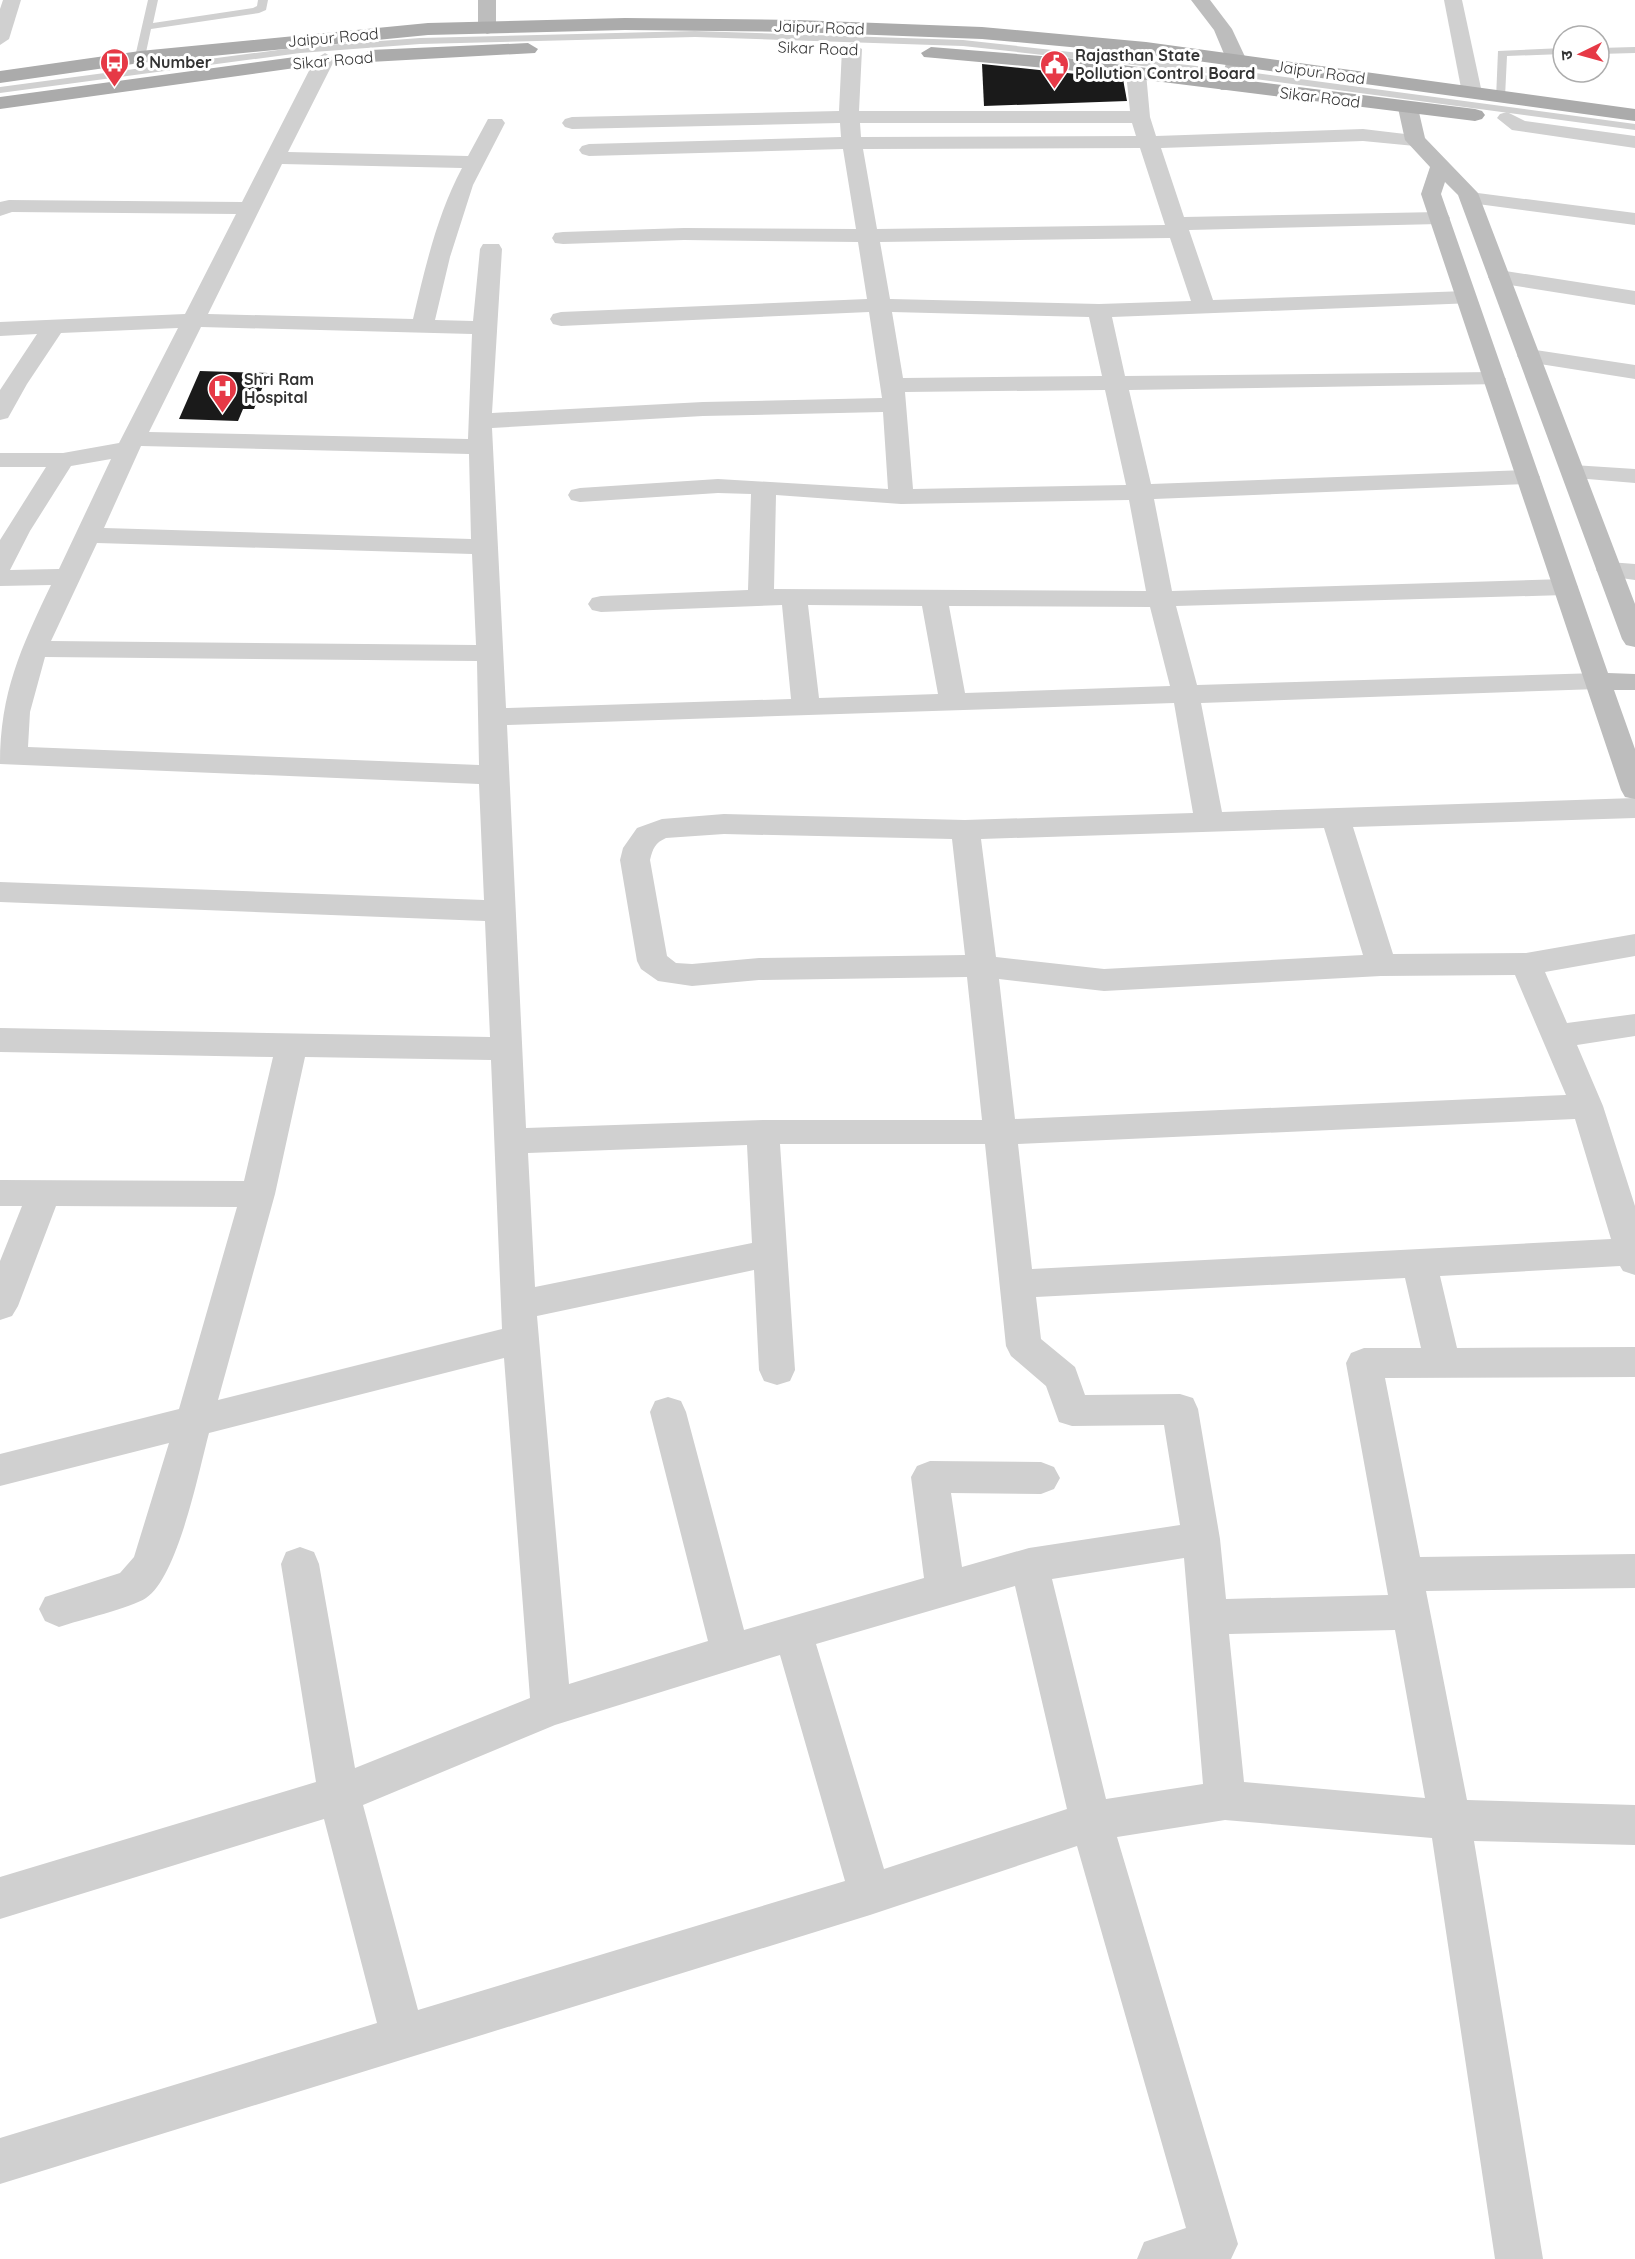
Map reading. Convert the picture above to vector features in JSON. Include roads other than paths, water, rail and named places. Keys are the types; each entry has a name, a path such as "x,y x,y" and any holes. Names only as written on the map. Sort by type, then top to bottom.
{"main road":[{"name":"Jaipur Road","path":"0,77 140,57 338,36 487,28 719,24 893,29 1088,42 1232,73 1472,93 1635,115"},
{"name":"Sikar Road","path":"0,103 325,59 664,46 852,49 949,54 1136,73 1232,73 1408,108 1635,135"}],"street":[{"path":"0,39 12,0"},
{"path":"487,0 487,28"},
{"path":"1200,0 1223,29 1232,73"},
{"path":"1453,0 1472,93"},
{"path":"852,49 849,117 893,395 901,497"},
{"path":"325,59 252,208 131,444 34,649 8,712 7,755 493,775"},
{"path":"1136,73 1140,117 1204,307"},
{"path":"1408,108 1415,140 1470,198 1635,639"},
{"path":"572,123 849,117 1140,117"},
{"path":"1507,118 1519,126 1635,142"},
{"path":"422,327 439,257 463,186 495,123"},
{"path":"590,160 621,149 852,143 1148,142 1363,135 1415,140"},
{"path":"276,158 475,162"},
{"path":"1440,168 1431,194 1635,790"},
{"path":"1470,198 1635,219"},
{"path":"0,210 9,206 252,208"},
{"path":"563,238 684,234 868,236 1439,219"},
{"path":"491,249 483,328 480,434 488,653 493,717 493,775 520,1322 551,1708"},
{"path":"561,319 877,305 1099,311 1465,295 1503,286 1635,298"},
{"path":"1099,311 1140,492 1161,599 1186,695 1209,822"},
{"path":"0,329 194,320 483,328"},
{"path":"0,413 7,385 54,326"},
{"path":"1529,356 1635,372"},
{"path":"0,460 63,460 131,444 480,434 703,409 893,395 1116,383 1494,380"},
{"path":"0,566 9,531 63,460"},
{"path":"580,495 718,486 901,497 1140,492 1526,473 1573,472 1635,476"},
{"path":"761,597 764,487"},
{"path":"88,535 484,547"},
{"path":"1609,570 1635,572"},
{"path":"0,578 69,577"},
{"path":"601,604 761,597 1161,599 1565,586"},
{"path":"794,597 806,707"},
{"path":"934,598 953,702"},
{"path":"34,649 488,653"},
{"path":"493,717 1598,681 1635,682"},
{"path":"1635,808 965,830 724,824 662,829 647,836 638,848 635,860 652,962 669,973 692,975 759,969 983,966 1104,980 1381,965 1526,964 1635,945"},
{"path":"1336,818 1381,965"},
{"path":"965,830 983,966 999,1132 1024,1346 1062,1378 1072,1411 1180,1409 1201,1539 1225,1800"},
{"path":"0,892 501,911"},
{"path":"1017,1284 1419,1262 1634,1256 1587,1106 1526,964"},
{"path":"1556,1036 1635,1026"},
{"path":"0,1040 506,1049"},
{"path":"59,1609 133,1586 148,1569 159,1545 258,1194 292,1045"},
{"path":"512,1141 763,1132 999,1132 1587,1106"},
{"path":"763,1132 777,1370"},
{"path":"0,1193 43,1195 258,1194"},
{"path":"0,1306 43,1195"},
{"path":"0,1470 196,1420 520,1322 770,1253"},
{"path":"1419,1262 1442,1362"},
{"path":"1519,2259 1450,1820 1364,1363 1635,1362"},
{"path":"668,1412 731,1654"},
{"path":"945,1588 930,1476 1041,1478"},
{"path":"0,1898 339,1796 551,1708 731,1654 792,1633 1029,1565 1201,1539"},
{"path":"300,1564 339,1796 403,2036"},
{"path":"1029,1565 1092,1821 1214,2244 1161,2259"},
{"path":"1208,1617 1408,1593 1635,1571"},
{"path":"792,1633 870,1894"},
{"path":"0,2161 870,1894 1092,1821 1225,1800 1450,1820 1635,1825"}],"lane":[{"path":"140,57 153,0"},
{"path":"146,27 255,10 262,8 263,0"},
{"path":"0,90 312,49 420,41 695,34 963,43 1232,73 1635,126"},
{"path":"1611,51 1635,50"},
{"path":"1500,97 1502,53 1551,51"}],"place":[{"name":"8 Number","path":"115,88"},
{"name":"Rajasthan State Pollution Control Board","path":"1054,90"},
{"name":"Shri Ram Hospital","path":"223,414"}]}
